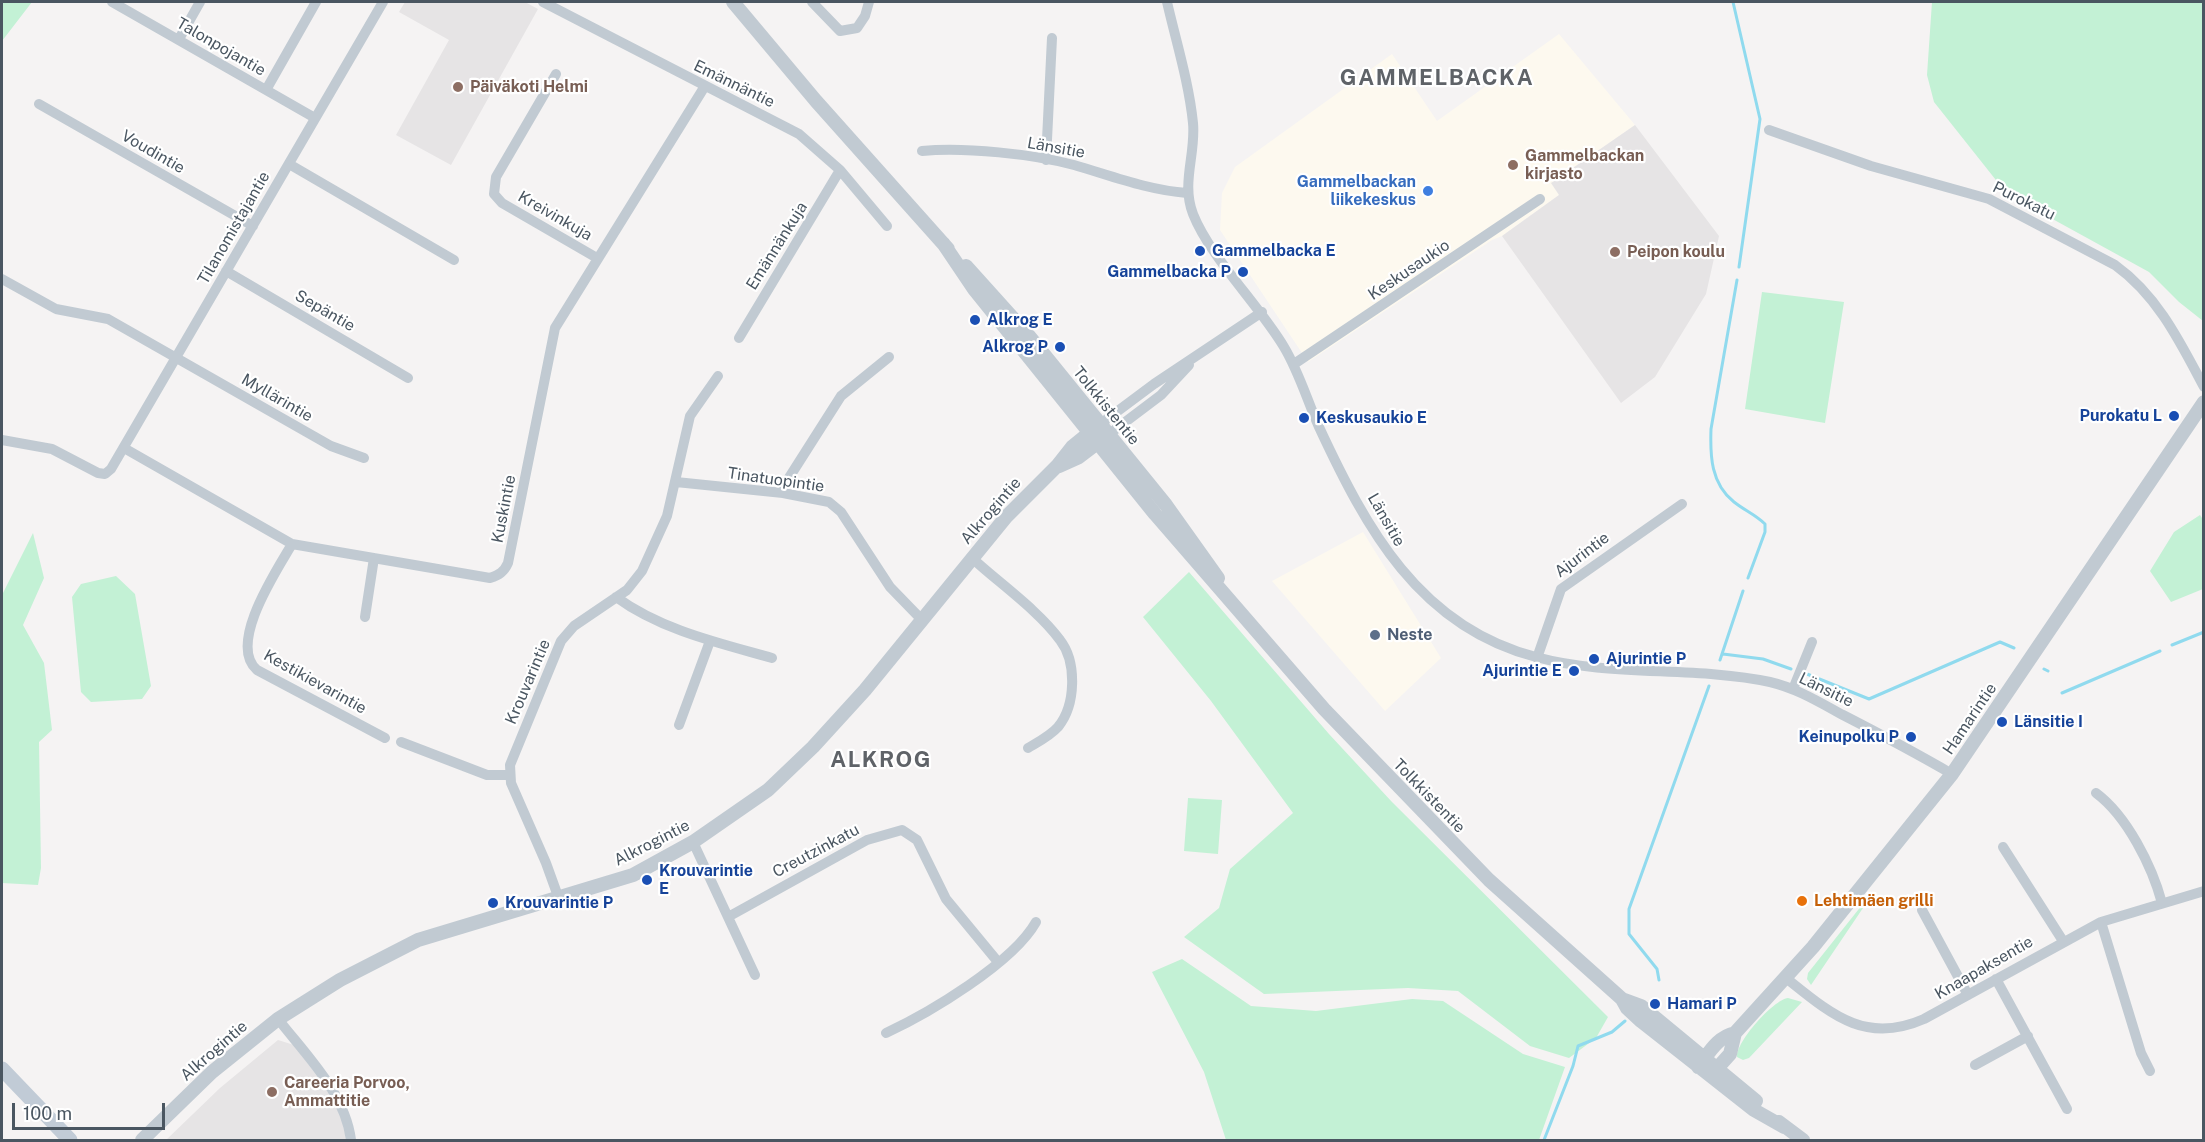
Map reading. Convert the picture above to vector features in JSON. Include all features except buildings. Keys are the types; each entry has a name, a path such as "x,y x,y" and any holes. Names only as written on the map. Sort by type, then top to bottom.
{"main road":[{"path":"2,1069 70,1140"}],"street":[{"name":"Talonpojantie","path":"112,2 315,118"},
{"path":"179,39 200,2"},
{"path":"266,90 316,2"},
{"name":"Tilanomistajantie","path":"2,440 52,449 98,474 105,474 111,469 383,2"},
{"name":"Emännäntie","path":"543,2 799,134 840,170 887,226"},
{"name":"Tolkkistentie","path":"733,2 816,101 1022,328 1155,514 1231,598 1324,709 1401,791 1489,880 1622,999 1641,1006 1714,1073 1803,1140"},
{"path":"812,2 840,31 857,28 865,16 869,2"},
{"path":"1167,2 1193,124 1187,193"},
{"path":"1046,160 1052,38"},
{"name":"Kreivinkuja","path":"556,74 496,177 494,194 502,203 597,258"},
{"name":"Kuskintie","path":"124,448 292,544 490,578 505,571 555,328 705,86"},
{"name":"Voudintie","path":"39,104 253,226"},
{"name":"Purokatu","path":"1769,130 1871,166 1989,199 2115,265 2165,314 2204,387"},
{"name":"Länsitie","path":"922,151 946,148 1046,160 1158,190 1187,193 1194,216 1211,245 1262,312 1294,364 1319,426 1371,527 1394,562 1449,616 1496,643 1537,658 1589,665 1734,676 1793,689 1952,774"},
{"path":"289,164 454,260"},
{"name":"Emännänkuja","path":"739,338 840,170"},
{"name":"Keskusaukio","path":"1294,364 1540,199"},
{"name":"Sepäntie","path":"226,272 408,378"},
{"name":"Myllärintie","path":"2,279 56,309 108,319 332,446 364,458"},
{"path":"1098,434 1161,395 1176,381 1192,360 1262,312"},
{"path":"783,493 785,484 841,396 889,357"},
{"name":"Krouvarintie","path":"509,775 510,765 561,641 574,626 636,581 642,571 662,530 676,482 690,416 718,376"},
{"name":"Hamarintie","path":"1701,1062 1726,1035 1735,1033 1786,978 1952,774 2204,402"},
{"name":"Alkrogintie","path":"142,1140 212,1071 278,1019 340,980 418,940 633,875 693,842 768,790 813,747 865,690 972,558 1020,503 1057,466 1079,457 1098,434"},
{"name":"Tinatuopintie","path":"676,482 783,493 819,499 835,506 890,588 922,620"},
{"name":"Ajurintie","path":"1537,658 1561,589 1682,504"},
{"name":"Kestikievarintie","path":"292,544 262,595 247,643 248,659 257,670 385,738"},
{"path":"366,617 374,558"},
{"path":"972,558 1051,630 1066,651 1072,684 1066,714 1050,734 1028,748"},
{"path":"616,597 636,612 710,641 772,658"},
{"path":"678,725 710,641"},
{"path":"1793,689 1812,642"},
{"path":"401,742 487,775 509,775 559,899"},
{"path":"2096,793 2109,803 2146,858 2162,903"},
{"name":"Creutzinkatu","path":"728,917 867,840 902,830 917,840 946,899 998,962"},
{"path":"693,842 755,975"},
{"path":"2002,847 2063,941"},
{"name":"Knaapaksentie","path":"1786,978 1830,1014 1844,1022 1872,1028 1908,1026 2101,922 2204,891"},
{"path":"1922,910 1968,994"},
{"path":"886,1033 911,1021 998,962 1029,935 1036,922"},
{"path":"2101,922 2141,1053 2150,1071"},
{"path":"1996,979 2067,1109"},
{"path":"278,1019 334,1092 348,1119 351,1140"},
{"name":"Hamarintie","path":"1714,1073 1734,1046 1735,1033"},
{"path":"1975,1065 2028,1036"}],"shaded area":[{"name":"Päiväkoti Helmi","path":"405,2 525,2 538,9 451,165 396,135 449,40 399,12"},
{"path":"1559,34 1635,125 1552,183 1559,195 1502,236 1492,240 1308,362 1220,230 1222,193 1235,167 1392,54 1437,121"},
{"name":"Peipon koulu","path":"1635,125 1719,236 1706,294 1655,377 1621,403 1502,236 1559,195 1551,183"},
{"path":"1363,532 1441,658 1385,711 1272,581"},
{"name":"Careeria Porvoo, Ammattitie","path":"278,1040 294,1045 331,1095 343,1119 346,1140 166,1140 220,1088"}],"green space":[{"path":"2,2 32,2 2,41"},
{"path":"1932,2 2203,2 2203,321 2179,302 2149,272 2007,194 1934,102 1927,75"},
{"path":"1762,292 1844,302 1825,423 1745,409"},
{"path":"2200,515 2204,521 2203,589 2171,602 2150,571 2174,532"},
{"path":"33,533 44,578 23,625 44,663 52,730 39,742 41,868 38,885 2,883 2,595"},
{"path":"1189,572 1329,734 1392,802 1608,1017 1596,1038 1569,1058 1530,1046 1458,991 1408,988 1264,994 1184,937 1219,908 1230,869 1293,813 1211,701 1143,617"},
{"path":"116,576 135,594 151,686 142,699 91,702 81,692 72,597 81,584"},
{"path":"1188,798 1222,800 1218,854 1184,851"},
{"path":"1862,905 1863,908 1811,985 1807,979 1808,973"},
{"path":"1182,959 1251,1006 1316,1011 1412,999 1443,1001 1523,1054 1565,1067 1539,1140 1226,1140 1204,1072 1152,972"},
{"path":"1788,998 1802,1002 1749,1058 1743,1060 1737,1057 1742,1042 1756,1023 1781,1000"}],"waterway":[{"path":"1733,2 1760,119 1739,267"},
{"path":"1737,280 1711,429 1711,449 1716,478 1726,495 1765,524 1765,532 1748,578"},
{"path":"1720,660 1743,591"},
{"path":"2172,645 2204,632"},
{"path":"1807,674 1869,699 2000,642 2014,648"},
{"path":"2062,693 2160,651"},
{"path":"1723,654 1763,659 1791,669"},
{"path":"2044,669 2048,671"},
{"path":"1659,980 1657,969 1629,934 1629,909 1709,686"},
{"path":"1544,1140 1573,1066 1578,1046 1612,1032 1625,1021"}],"place":[{"name":"Päiväkoti Helmi","path":"458,87"},
{"name":"Gammelbackan kirjasto","path":"1513,165"},
{"name":"Gammelbackan liikekeskus","path":"1428,191"},
{"name":"Gammelbacka E","path":"1200,251"},
{"name":"Peipon koulu","path":"1615,252"},
{"name":"Gammelbacka P","path":"1243,272"},
{"name":"Alkrog E","path":"975,320"},
{"name":"Alkrog P","path":"1060,347"},
{"name":"Purokatu L","path":"2174,416"},
{"name":"Keskusaukio E","path":"1304,418"},
{"name":"Neste","path":"1375,635"},
{"name":"Ajurintie P","path":"1594,659"},
{"name":"Ajurintie E","path":"1574,671"},
{"name":"Länsitie I","path":"2002,722"},
{"name":"Keinupolku P","path":"1911,737"},
{"name":"Krouvarintie E","path":"647,880"},
{"name":"Lehtimäen grilli","path":"1802,901"},
{"name":"Krouvarintie P","path":"493,903"},
{"name":"Hamari P","path":"1655,1004"},
{"name":"Careeria Porvoo, Ammattitie","path":"272,1092"}],"district":[{"name":"GAMMELBACKA","path":"1437,78"},
{"name":"ALKROG","path":"881,760"}]}
